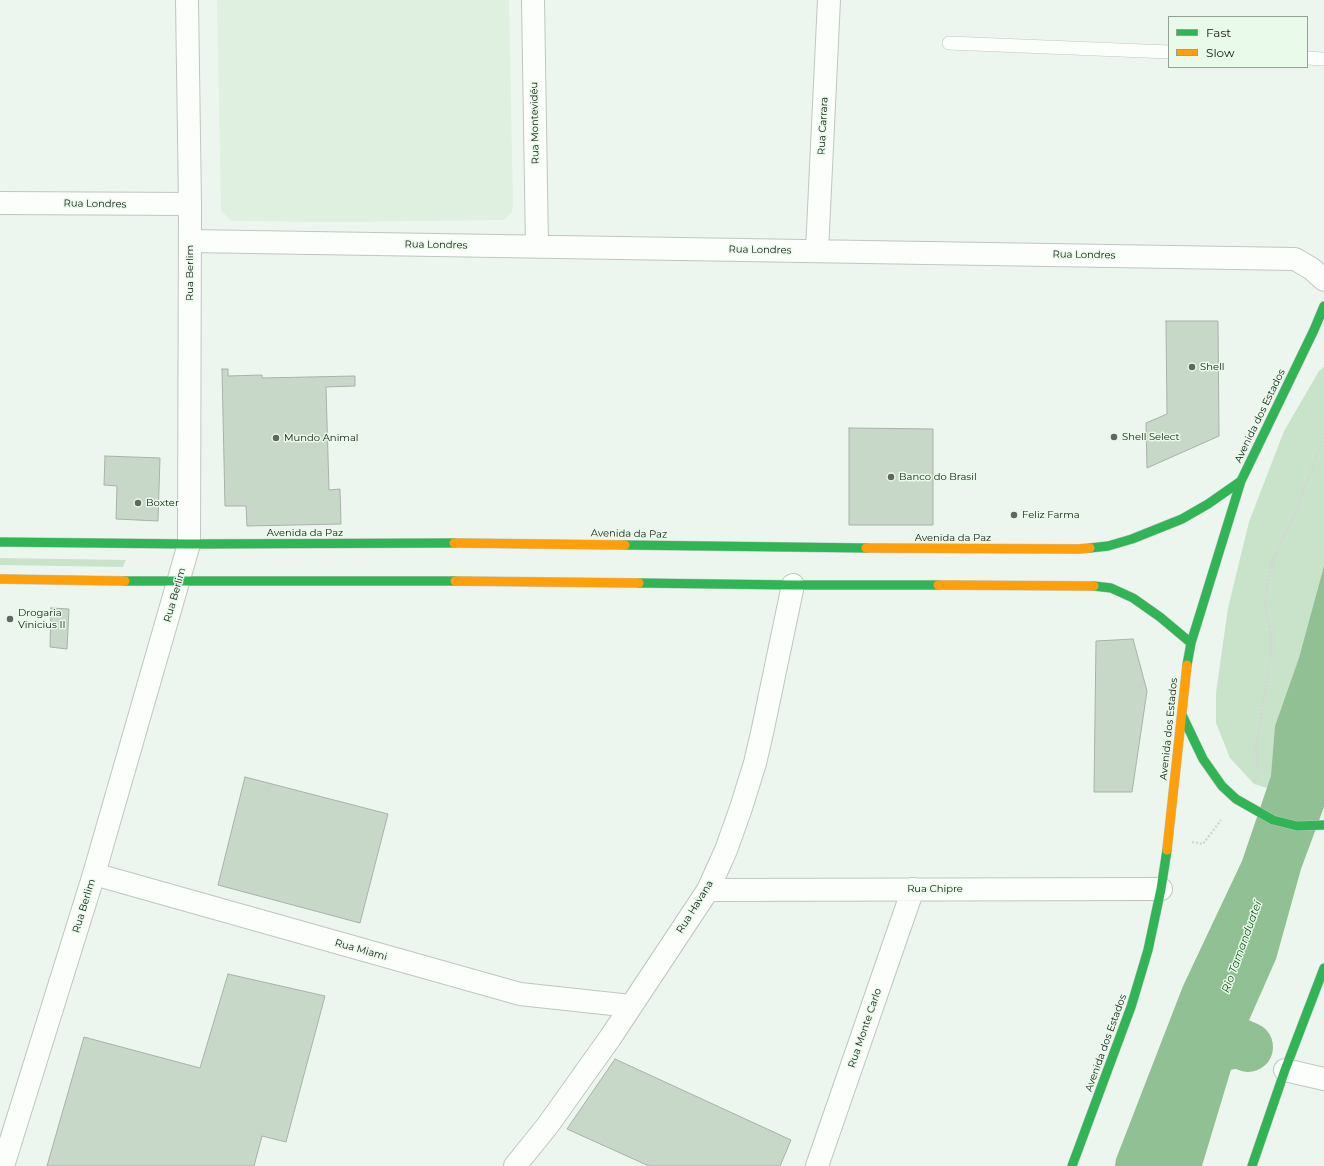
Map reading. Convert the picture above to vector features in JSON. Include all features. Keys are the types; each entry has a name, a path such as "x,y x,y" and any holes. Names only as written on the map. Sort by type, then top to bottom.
{"main road":[{"name":"Avenida dos Estados","path":"1072,1166 1132,1007 1148,950 1161,889 1168,839 1186,673 1191,643 1241,481 1314,330 1324,306"},
{"name":"Avenida da Paz","path":"0,542 189,544 511,543 838,548 1078,549 1108,546 1132,539 1176,522 1208,504 1241,481"},
{"path":"0,579 178,582 510,581 793,585 1090,585 1111,588 1133,598 1160,617 1191,643"},
{"path":"1182,715 1203,759 1222,786 1236,799 1274,820 1297,826 1322,825"},
{"path":"1252,1166 1285,1070 1324,968"}],"street":[{"name":"Rua Berlim","path":"2,1166 94,874 189,544 190,204 187,0"},
{"name":"Rua Montevidéu","path":"533,0 538,247"},
{"name":"Rua Carrara","path":"817,251 829,0"},
{"name":"Rua Londres","path":"0,203 190,204"},
{"name":"Rua Londres","path":"190,241 1294,259 1312,269 1324,280"},
{"name":"Rua Havana","path":"515,1166 548,1125 631,1006 708,890 726,850 739,815 755,763 793,585"},
{"name":"Rua Miami","path":"94,874 520,994 631,1006"},
{"name":"Rua Chipre","path":"708,890 1161,889"},
{"name":"Rua Monte Carlo","path":"817,1166 913,890"},
{"path":"1285,1070 1323,1079"}],"lane":[{"path":"949,43 1168,52"},
{"path":"1308,58 1324,59"}],"path":[{"path":"1168,839 1203,844 1236,799 1258,776 1256,746 1271,654 1272,638 1266,613 1265,598 1273,560 1296,512 1324,436"}],"shaded area":[{"path":"217,0 509,0 512,212 504,220 339,222 231,221 221,211"},
{"path":"1324,367 1324,797 1287,794 1254,784 1230,758 1216,723 1216,693 1228,608 1249,522 1284,431 1319,371"},
{"path":"0,558 126,560 123,567 0,565"}],"water":[{"name":"Rio Tamanduateí","path":"1324,566 1324,807 1301,869 1276,959 1239,1043 1202,1166 1115,1166 1116,1159 1183,986 1242,861 1271,776 1275,726 1299,658"}],"building":[{"name":"Shell","path":"1166,321 1218,321 1219,436 1147,468 1146,423 1167,414"},
{"name":"Mundo Animal","path":"222,369 228,369 228,376 262,375 262,378 355,376 355,386 326,387 329,490 340,489 341,524 247,526 246,506 225,506"},
{"name":"Banco do Brasil","path":"849,428 933,429 933,525 849,525"},
{"name":"Boxter","path":"105,456 160,458 158,521 116,519 117,486 104,485"},
{"path":"51,608 69,609 67,649 50,647"},
{"path":"1133,639 1147,691 1132,792 1094,792 1096,641"},
{"path":"245,777 388,814 360,923 218,885"},
{"path":"228,974 325,996 286,1142 262,1136 254,1166 47,1166 84,1037 200,1068"},
{"path":"615,1059 791,1140 780,1166 649,1166 567,1129"}],"waterway":[{"path":"1203,1049 1239,1043 1248,1047"}],"traffic: fast":[{"path":"1187,665 1191,643 1241,481 1314,330 1324,306"},
{"path":"1090,548 1108,546 1132,539 1182,519 1208,504 1241,481"},
{"path":"0,542 189,544 454,543"},
{"path":"625,545 866,548"},
{"path":"125,581 455,581"},
{"path":"639,583 938,585"},
{"path":"1094,586 1111,588 1133,598 1160,617 1191,643"},
{"path":"1182,715 1203,759 1222,786 1236,799 1273,820 1297,826 1324,825"},
{"path":"1072,1166 1131,1007 1148,950 1161,889 1167,850"},
{"path":"1252,1166 1285,1070 1324,968"}],"traffic: slow":[{"path":"454,543 625,545"},
{"path":"866,548 1090,548"},
{"path":"0,579 125,581"},
{"path":"455,581 639,583"},
{"path":"938,585 1094,586"},
{"path":"1167,850 1187,665"}],"place":[{"name":"Shell","path":"1192,367"},
{"name":"Shell Select","path":"1114,437"},
{"name":"Mundo Animal","path":"276,438"},
{"name":"Banco do Brasil","path":"891,477"},
{"name":"Boxter","path":"138,503"},
{"name":"Feliz Farma","path":"1014,515"},
{"name":"Drogaria Vinicius II","path":"10,619"}]}
